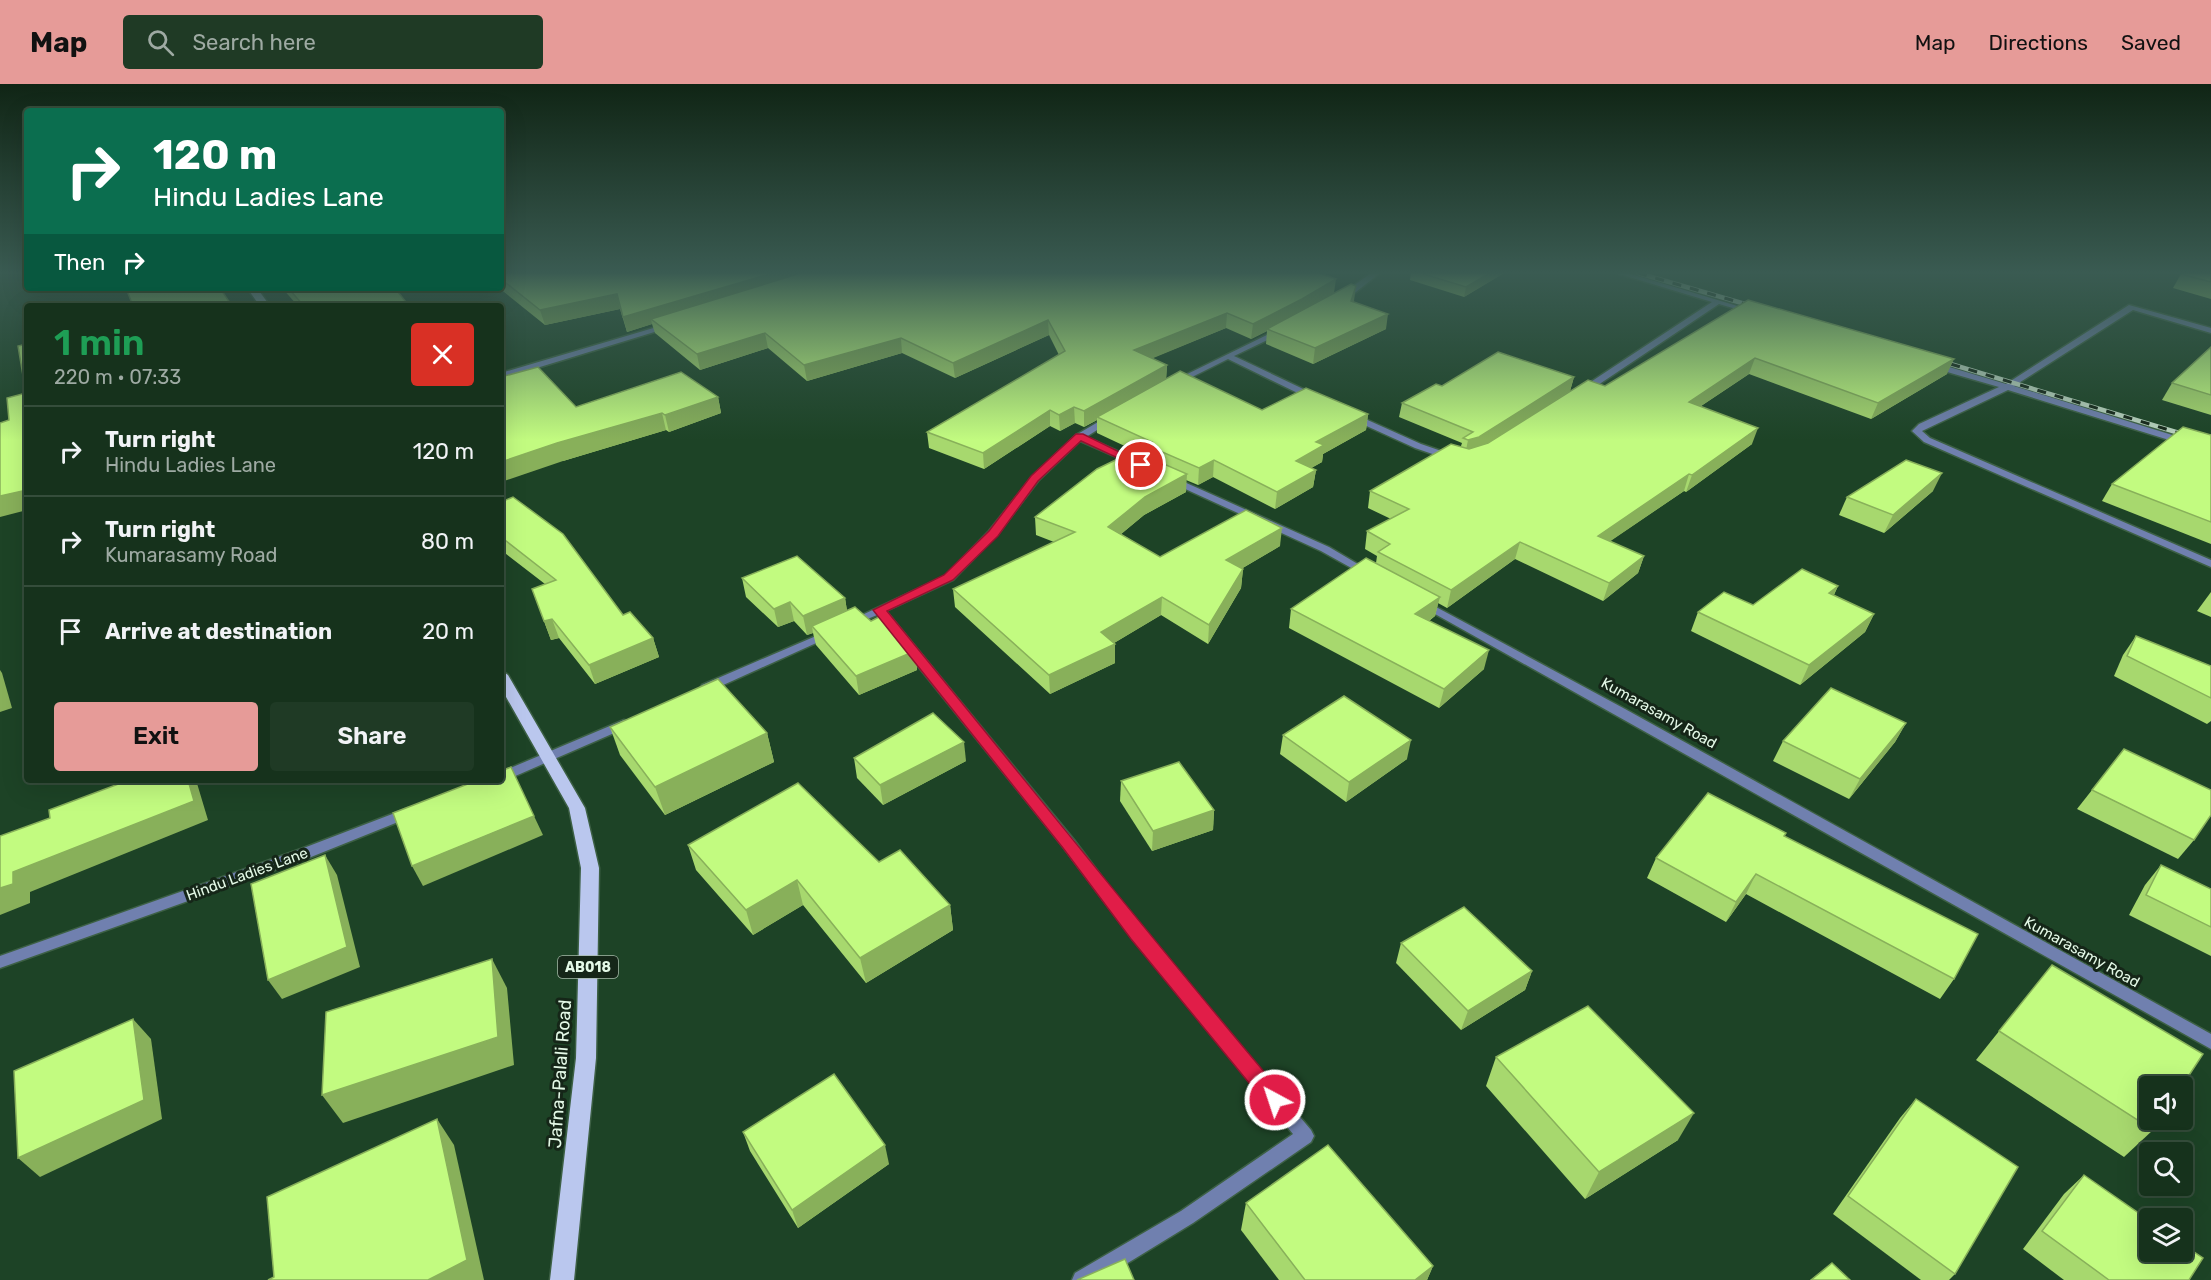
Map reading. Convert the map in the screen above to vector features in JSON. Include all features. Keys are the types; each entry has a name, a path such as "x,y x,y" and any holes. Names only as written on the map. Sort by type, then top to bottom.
{"main road":[{"name":"Jafna-Palali Road","path":"504,680 578,808 590,868 586,1058 562,1280"}],"street":[{"path":"504,375 659,329"},
{"path":"1163,389 1282,329"},
{"path":"1571,399 1677,329"},
{"path":"2098,329 2007,387 1922,426 1917,431 1918,435 2014,480 2211,564"},
{"path":"1227,356 1320,400"},
{"path":"1918,361 2211,450"},
{"path":"1340,410 1418,446 1457,458"},
{"path":"692,694 949,578 993,533 1035,479 1079,437 1122,411"},
{"path":"1079,437 1143,466"},
{"path":"1165,476 1325,549 1378,578"},
{"name":"Kumarasamy Road","path":"1409,595 1651,726 1987,918 2211,1042"},
{"path":"879,610 1069,844 1137,934 1305,1136 1187,1217 1082,1280"},
{"path":"504,776 639,718"},
{"name":"Hindu Ladies Lane","path":"0,962 306,853 427,806"}],"building":[{"path":"664,329 1029,329 953,363 901,338 804,365 765,333 697,354"},
{"path":"1053,329 1187,329 1134,350 1167,365 1084,411 1074,407 1059,415 1050,410 983,453 927,432 1065,351"},
{"path":"1267,329 1356,329 1315,348"},
{"path":"1700,329 1849,329 1954,359 1878,403 1755,358 1689,402 1758,428 1692,475 1689,474 1598,536 1644,556 1609,583 1520,542 1451,590 1378,552 1390,544 1367,531 1409,509 1370,491 1451,444 1469,449 1488,443 1588,380 1605,386"},
{"path":"24,345 24,381 18,346"},
{"path":"2211,347 2211,395 2172,383"},
{"path":"1498,352 1574,377 1479,437 1468,440 1463,438 1473,432 1402,403 1436,384 1442,386"},
{"path":"538,367 576,407 681,372 718,397 665,415 662,413 557,443 504,461 504,376"},
{"path":"1180,371 1262,410 1306,388 1368,414 1316,442 1324,445 1296,461 1316,470 1277,492 1214,460 1199,468 1146,445 1152,442 1097,417"},
{"path":"24,394 24,491 0,496 0,423 9,420 7,398"},
{"path":"2183,427 2211,435 2211,522 2112,484"},
{"path":"1134,451 1187,474 1145,497 1108,527 1160,557 1246,510 1282,528 1226,560 1243,569 1209,625 1162,597 1101,632 1115,644 1049,675 953,589 1075,532 1035,517 1097,469"},
{"path":"1906,460 1942,473 1893,515 1847,497"},
{"path":"513,497 563,534 623,615 630,612 653,638 589,665 552,619 544,621 532,589 556,580 504,539 504,501"},
{"path":"797,556 845,598 803,616 790,602 774,609 742,578"},
{"path":"1366,558 1440,597 1415,614 1489,650 1444,689 1291,609"},
{"path":"1802,569 1838,586 1829,593 1874,614 1809,665 1698,612 1724,592 1753,605"},
{"path":"855,607 871,621 881,616 915,651 856,676 812,626"},
{"path":"2136,636 2211,666 2211,698 2127,656"},
{"path":"718,679 767,733 655,787 610,727"},
{"path":"1831,688 1906,723 1860,779 1783,741"},
{"path":"1344,696 1411,740 1349,782 1283,735"},
{"path":"933,713 964,742 880,785 854,758"},
{"path":"2124,749 2211,790 2211,815 2194,840 2092,790"},
{"path":"1179,762 1214,810 1153,831 1121,781"},
{"path":"511,767 534,816 412,866 393,813 470,783 504,783 504,770"},
{"path":"121,783 189,783 194,801 13,872 13,884 0,888 0,836 50,818 49,810"},
{"path":"798,783 879,862 900,850 950,905 860,958 797,880 746,910 688,845"},
{"path":"1708,793 1786,833 1784,836 1978,934 1954,979 1756,874 1736,902 1656,858"},
{"path":"325,855 347,947 268,980 251,884"},
{"path":"2161,865 2211,889 2211,927 2146,895"},
{"path":"1464,907 1532,971 1468,1011 1401,943"},
{"path":"492,959 498,1037 322,1095 326,1012"},
{"path":"2052,965 2203,1054 2189,1076 2139,1076 2139,1121 1999,1031"},
{"path":"1588,1006 1694,1113 1599,1172 1496,1057"},
{"path":"133,1019 144,1100 18,1158 14,1071"},
{"path":"834,1074 885,1145 792,1210 743,1132"},
{"path":"1916,1099 2018,1167 1955,1274 1848,1196"},
{"path":"437,1119 467,1260 428,1280 268,1280 274,1277 267,1197"},
{"path":"1328,1145 1433,1266 1415,1280 1305,1280 1246,1203"},
{"path":"2084,1175 2139,1213 2139,1262 2193,1262 2193,1251 2203,1258 2189,1280 2109,1280 2042,1231"},
{"path":"1125,1259 1134,1280 1077,1280"},
{"path":"1832,1263 1850,1280 1811,1280"}],"railway":[{"path":"1934,359 2209,442"},
{"path":"2204,440 2211,442"}],"route":[{"path":"1141,465 1079,437 1035,479 993,533 949,578 879,610 1069,844 1137,934 1275,1100"}]}
